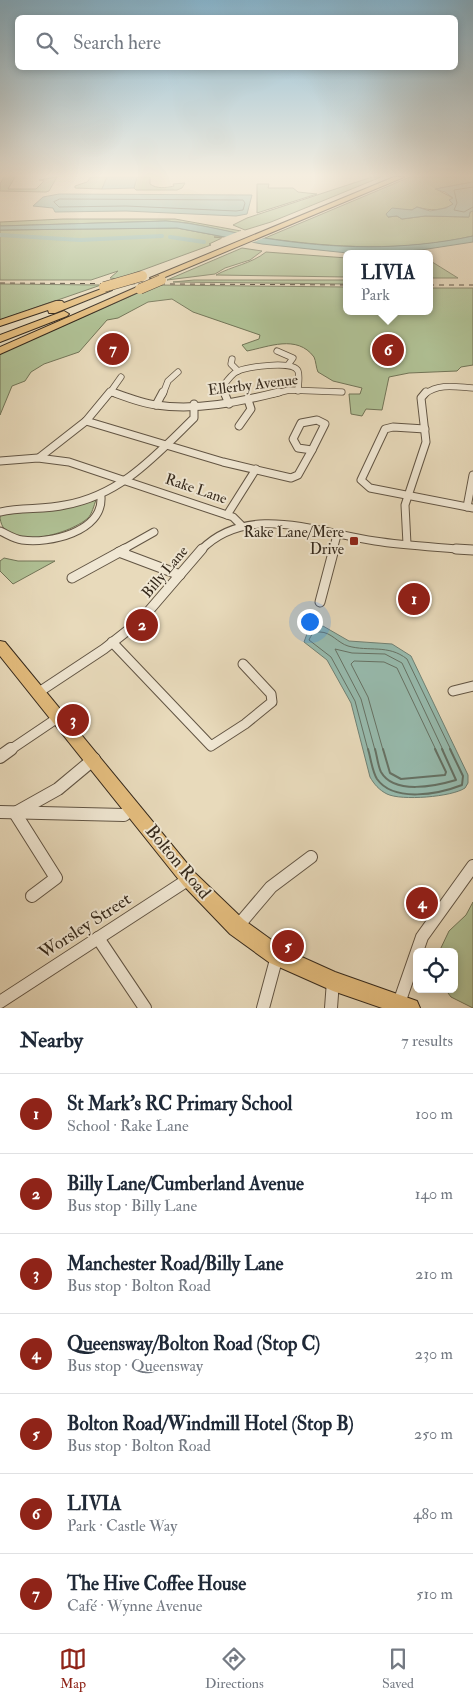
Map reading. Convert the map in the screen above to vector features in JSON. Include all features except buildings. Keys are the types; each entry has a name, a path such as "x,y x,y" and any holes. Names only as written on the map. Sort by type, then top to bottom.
{"highway":[{"path":"0,322 142,276 272,224"},
{"path":"0,351 140,289 193,263 288,224"},
{"path":"0,339 158,279"},
{"path":"0,332 105,288"}],"main road":[{"name":"Bolton Road","path":"0,646 134,808 189,879 237,927 277,956 332,981 404,1006"}],"street":[{"path":"277,351 293,358 288,365"},
{"path":"232,359 231,364 238,371"},
{"path":"229,404 222,388 229,378 238,371 288,365 298,372 298,391"},
{"path":"156,405 162,398 165,384 178,372"},
{"path":"40,457 86,421 121,380 121,377"},
{"path":"408,544 405,505 426,442 421,398 424,393 439,387 473,388"},
{"name":"Ellerby Avenue","path":"110,392 156,405 175,406 229,404 290,390 342,392"},
{"path":"239,426 251,409 248,400"},
{"path":"0,512 68,506 101,497 130,481 194,418 194,404"},
{"path":"86,421 164,446 291,478 298,475 312,450 325,424 317,420 301,423 293,439 298,448 312,450"},
{"path":"425,429 393,427 385,429 361,480 370,488 470,508 473,475"},
{"name":"Rake Lane","path":"0,461 40,457 68,460 94,467 227,515 241,525"},
{"path":"227,515 256,469"},
{"path":"0,531 21,540 48,540 73,532 94,520 101,509 101,497"},
{"path":"241,525 270,524 337,535 473,550"},
{"name":"Billy Lane","path":"39,692 112,642 152,609 210,540 241,525"},
{"path":"72,578 154,532"},
{"path":"320,602 337,535"},
{"path":"119,552 180,575"},
{"path":"112,642 158,688 211,746 245,724 272,702 272,694 243,664"},
{"path":"452,691 473,686"},
{"path":"0,757 59,717"},
{"path":"15,813 42,800 74,779 94,759"},
{"path":"0,812 124,815 134,808"},
{"path":"15,813 56,878 32,896"},
{"path":"237,927 271,887 311,857"},
{"path":"404,1006 422,937 473,866"},
{"name":"Worsley Street","path":"0,1002 189,879"},
{"path":"98,938 145,1008"},
{"path":"264,1008 277,956"},
{"path":"331,1008 332,981"}],"green space":[{"path":"0,224 65,224 0,226"},
{"path":"193,224 241,231 236,233"},
{"path":"235,224 264,224 245,230 233,225"},
{"path":"298,224 473,224 473,236 447,241 395,246 343,246 265,238"},
{"path":"177,228 225,237 214,237 222,238 209,244 211,245 118,279 110,278 118,271 91,280 0,280 0,230"},
{"path":"242,248 262,251 250,260 225,268 215,274 167,280"},
{"path":"266,252 343,258 343,277 216,275"},
{"path":"433,262 458,278 433,278"},
{"path":"194,280 343,280 343,284 173,282"},
{"path":"0,284 101,285 0,320"},
{"path":"155,285 343,287 343,315 433,315 433,288 473,288 473,365 461,367 457,371 409,373 389,377 382,410 366,409 362,416 351,414 349,394 360,394 362,388 333,381 318,372 314,357 307,350 291,344 282,344 247,351 242,345 259,339 260,335 193,312 172,299 148,302 118,318 107,320 79,352 44,364 31,372 25,381 12,386 0,415 0,354"},
{"path":"96,500 88,518 79,524 52,535 37,538 23,538 11,534 3,527 0,515 68,507"},
{"path":"4,558 18,561 55,561 13,584 0,571 0,561"},
{"path":"473,902 473,1008 451,997 448,993 458,993 458,948 441,948 449,931 466,915"}],"water":[{"path":"191,224 290,242 368,247 421,244 473,236 473,242 421,250 343,250 343,253 262,244 177,228 0,230 0,226"},
{"path":"323,626 349,641 392,644 411,656 468,775 468,783 465,788 449,794 414,798 387,794 375,784 370,777 351,703 327,660 304,642 308,631"}],"pier":[{"path":"240,231 268,236 249,244 220,239"}],"waterway":[{"path":"0,235 80,240 162,236"},
{"path":"170,237 204,242"}],"railway":[{"path":"0,283 343,285"},
{"path":"433,285 473,285"}],"place":[{"name":"The Hive Coffee House","path":"113,349"},
{"name":"LIVIA","path":"388,350"},
{"name":"Rake Lane/Mere Drive","path":"354,541"},
{"name":"St Mark's RC Primary School","path":"414,599"},
{"name":"Billy Lane/Cumberland Avenue","path":"142,625"},
{"name":"Manchester Road/Billy Lane","path":"73,720"},
{"name":"Queensway/Bolton Road (Stop C)","path":"422,903"},
{"name":"Bolton Road/Windmill Hotel (Stop B)","path":"288,946"}]}
